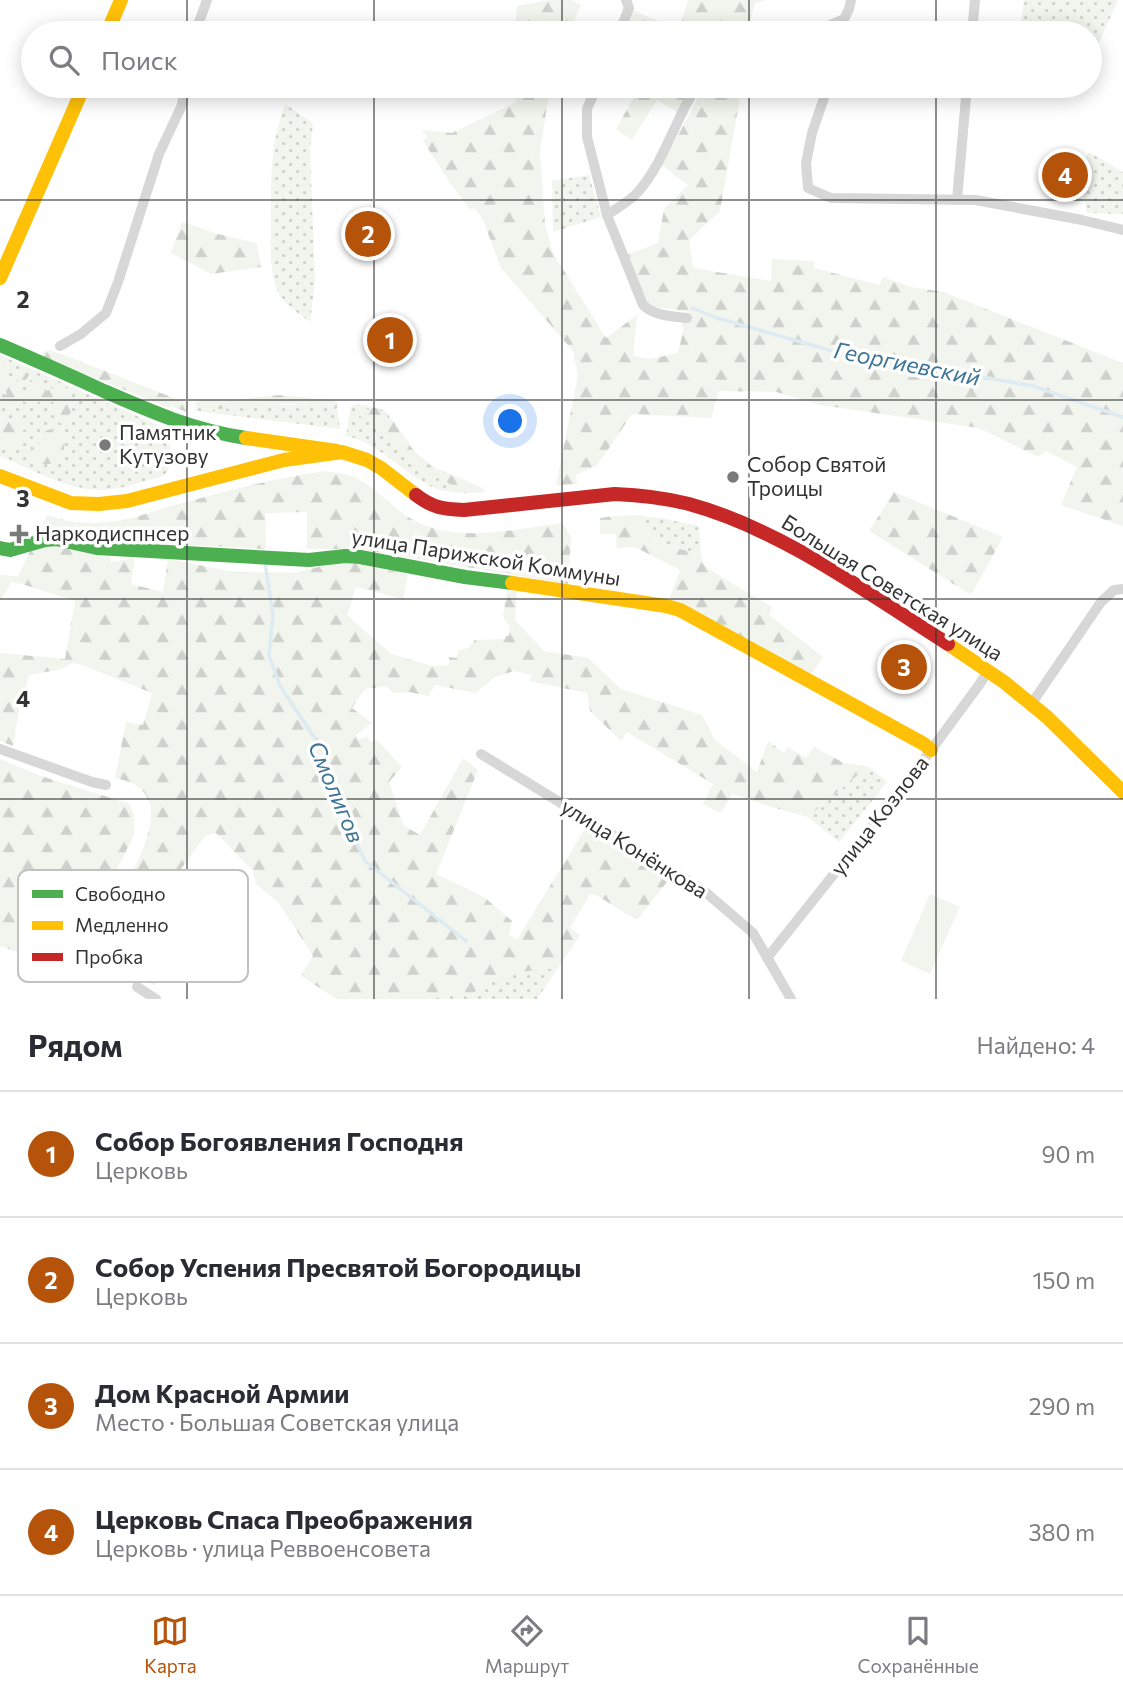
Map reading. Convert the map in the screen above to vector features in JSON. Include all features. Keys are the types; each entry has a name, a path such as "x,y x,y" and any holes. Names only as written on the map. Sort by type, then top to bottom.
{"main road":[{"path":"112,21 121,0"},
{"path":"0,278 79,98"},
{"path":"0,345 149,411 193,427 256,440 342,452"},
{"name":"Большая Советская улица","path":"0,476 71,503 104,504 127,501 284,460 342,452 367,460 430,505 445,509 502,507 615,494 689,504 776,539 827,567 988,671 1032,704 1123,792"},
{"name":"улица Парижской Коммуны","path":"0,548 10,550 56,539 97,548 243,557 309,560 352,556 465,577 666,606 680,610 931,750"}],"street":[{"path":"199,21 206,0"},
{"path":"624,21 629,8 626,0"},
{"path":"839,21 844,19 850,0"},
{"path":"973,21 975,0"},
{"path":"60,346 81,334 106,313 159,154 183,98"},
{"path":"592,98 587,109 587,137 607,215 643,305 656,314 687,318"},
{"path":"607,215 636,194 649,177 690,98"},
{"path":"824,98 812,133 806,163 808,188 831,198 976,200 1123,230"},
{"path":"957,200 966,98"},
{"path":"1032,704 1101,602 1114,590 1123,589"},
{"name":"улица Козлова","path":"767,957 931,750 988,671"},
{"path":"0,749 106,785"},
{"name":"улица Конёнкова","path":"481,754 694,883 753,933 791,999"},
{"path":"137,987 156,999"}],"green space":[{"path":"549,0 571,0 581,5 574,21 516,21 517,6"},
{"path":"688,0 766,0 755,3 750,21 682,21"},
{"path":"1024,0 1118,0 1102,36 1102,21 1021,21"},
{"path":"632,10 658,21 627,21"},
{"path":"516,98 548,98 540,152 545,224 553,253 606,338 637,315 633,356 650,359 678,353 683,332 682,322 689,312 648,306 627,255 658,243 664,209 688,185 661,165 698,98 740,98 720,211 689,240 693,268 771,281 772,259 814,261 814,268 879,285 883,277 911,287 943,292 1123,363 1123,526 1061,505 1077,467 1046,451 1038,457 979,428 820,405 776,392 719,391 711,418 632,414 596,466 576,475 577,484 556,485 578,375 573,351 501,268 483,220 475,208 470,209 453,187 423,141 428,137 421,130 452,133 516,102"},
{"path":"633,98 686,98 680,114 657,100 632,140 616,129"},
{"path":"285,104 313,123 310,151 315,280 310,322 281,297 272,268 272,165 276,135"},
{"path":"1089,152 1123,172 1123,214 1087,213 1082,174"},
{"path":"589,175 601,217 553,232 552,181"},
{"path":"182,222 256,243 262,267 211,274 171,253"},
{"path":"51,350 189,404 187,412 171,406 169,408 43,357 43,352"},
{"path":"0,355 162,427 170,444 170,464 167,472 158,478 125,487 90,489 50,478 0,456"},
{"path":"0,360 6,366 3,375 18,381 22,372 29,375 18,399 10,404 0,399 7,394 0,388"},
{"path":"35,375 42,379 47,391 52,389 54,384 69,389 72,402 69,423 57,421 53,402 41,401 33,405 24,402 24,397 29,392 28,385"},
{"path":"279,395 334,400 338,404 334,409 282,404 214,409 198,408 195,404 203,400 225,401"},
{"path":"267,404 337,408 340,429 195,411 196,407 211,410"},
{"path":"357,404 386,412 418,455 436,468 484,489 485,492 464,493 436,489 380,451 346,436 351,407"},
{"path":"363,408 376,408 393,421 407,443 432,467 482,488 479,493 463,491 412,464 387,432 359,416 358,413"},
{"path":"0,413 6,413 10,420 20,418 26,422 27,429 17,432 24,439 20,447 14,449 0,444"},
{"path":"51,429 65,437 63,459 51,464 41,464 30,456 31,447 35,444 51,446 49,441 40,436"},
{"path":"327,471 358,479 410,518 445,531 485,533 563,523 571,537 568,584 358,549 307,549 307,512 265,513 266,549 116,544 40,530 47,515 75,522 113,522 253,485"},
{"path":"894,492 1003,537 971,595 869,531"},
{"path":"635,515 699,526 701,554 662,543 647,532"},
{"path":"635,515 654,539 701,554 703,564 715,573 772,607 769,615 823,657 810,676 669,600 680,570 635,547 617,548 616,534 600,534 600,518"},
{"path":"36,539 111,557 111,562 135,558 131,584 163,592 168,559 234,572 294,573 343,561 408,574 403,599 356,587 347,615 391,654 432,666 449,665 449,657 456,658 459,650 468,648 475,640 505,639 506,635 509,636 510,627 503,617 507,591 517,589 515,620 544,651 588,658 621,689 702,715 715,740 757,772 768,741 784,753 788,747 806,758 814,747 844,763 868,766 808,817 732,794 721,813 703,804 713,784 627,732 621,741 590,711 587,693 529,681 532,675 514,671 495,677 475,693 435,685 428,696 409,692 393,693 386,686 365,689 352,708 372,723 356,735 359,740 367,736 371,742 377,740 402,767 389,782 404,826 420,835 463,758 478,770 436,874 484,897 512,921 509,935 517,940 586,827 671,877 637,920 590,894 570,928 580,935 558,968 509,973 467,997 460,994 428,999 337,999 301,976 313,956 279,903 256,884 253,871 216,833 205,836 180,870 133,870 146,842 151,817 150,806 141,789 115,778 126,722 143,725 152,693 80,664 72,663 62,669 29,675 19,709 13,746 0,741 0,653 65,659 75,601 11,582 0,601 0,575 18,576"},
{"path":"0,759 41,776 130,804 134,815 134,835 116,870 18,870 18,953 2,946 0,948"},
{"path":"868,766 887,782 839,842 808,817"},
{"path":"930,894 960,907 930,974 901,961"},
{"path":"558,968 537,999 428,999 460,994 467,997 509,973"}],"waterway":[{"name":"Георгиевский","path":"692,308 717,318 857,358 1033,386 1123,417"},
{"name":"Смолигов","path":"265,563 273,615 269,656 280,686 324,752 343,814 365,861 466,941"}],"traffic: fast":[{"path":"0,345 156,413 190,425 246,438"},
{"path":"0,548 10,550 56,539 97,548 309,560 360,557 512,583"}],"traffic: slow":[{"path":"112,21 121,0"},
{"path":"0,278 79,98"},
{"path":"246,438 337,451"},
{"path":"0,476 71,503 99,504 127,501 284,460 342,452 381,468 416,495"},
{"path":"512,583 680,610 931,750"},
{"path":"948,644 1004,682 1047,717 1123,792"}],"traffic: jam":[{"path":"416,495 438,507 464,510 615,494 689,504 723,515 791,546 856,584 948,644"}],"place":[{"name":"Церковь Спаса Преображения","path":"1065,175"},
{"name":"Собор Успения Пресвятой Богородицы","path":"368,234"},
{"name":"Собор Богоявления Господня","path":"390,340"},
{"name":"Памятник Кутузову","path":"105,445"},
{"name":"Собор Святой Троицы","path":"733,477"},
{"name":"Наркодиспнсер","path":"19,534"},
{"name":"Дом Красной Армии","path":"904,667"}]}
